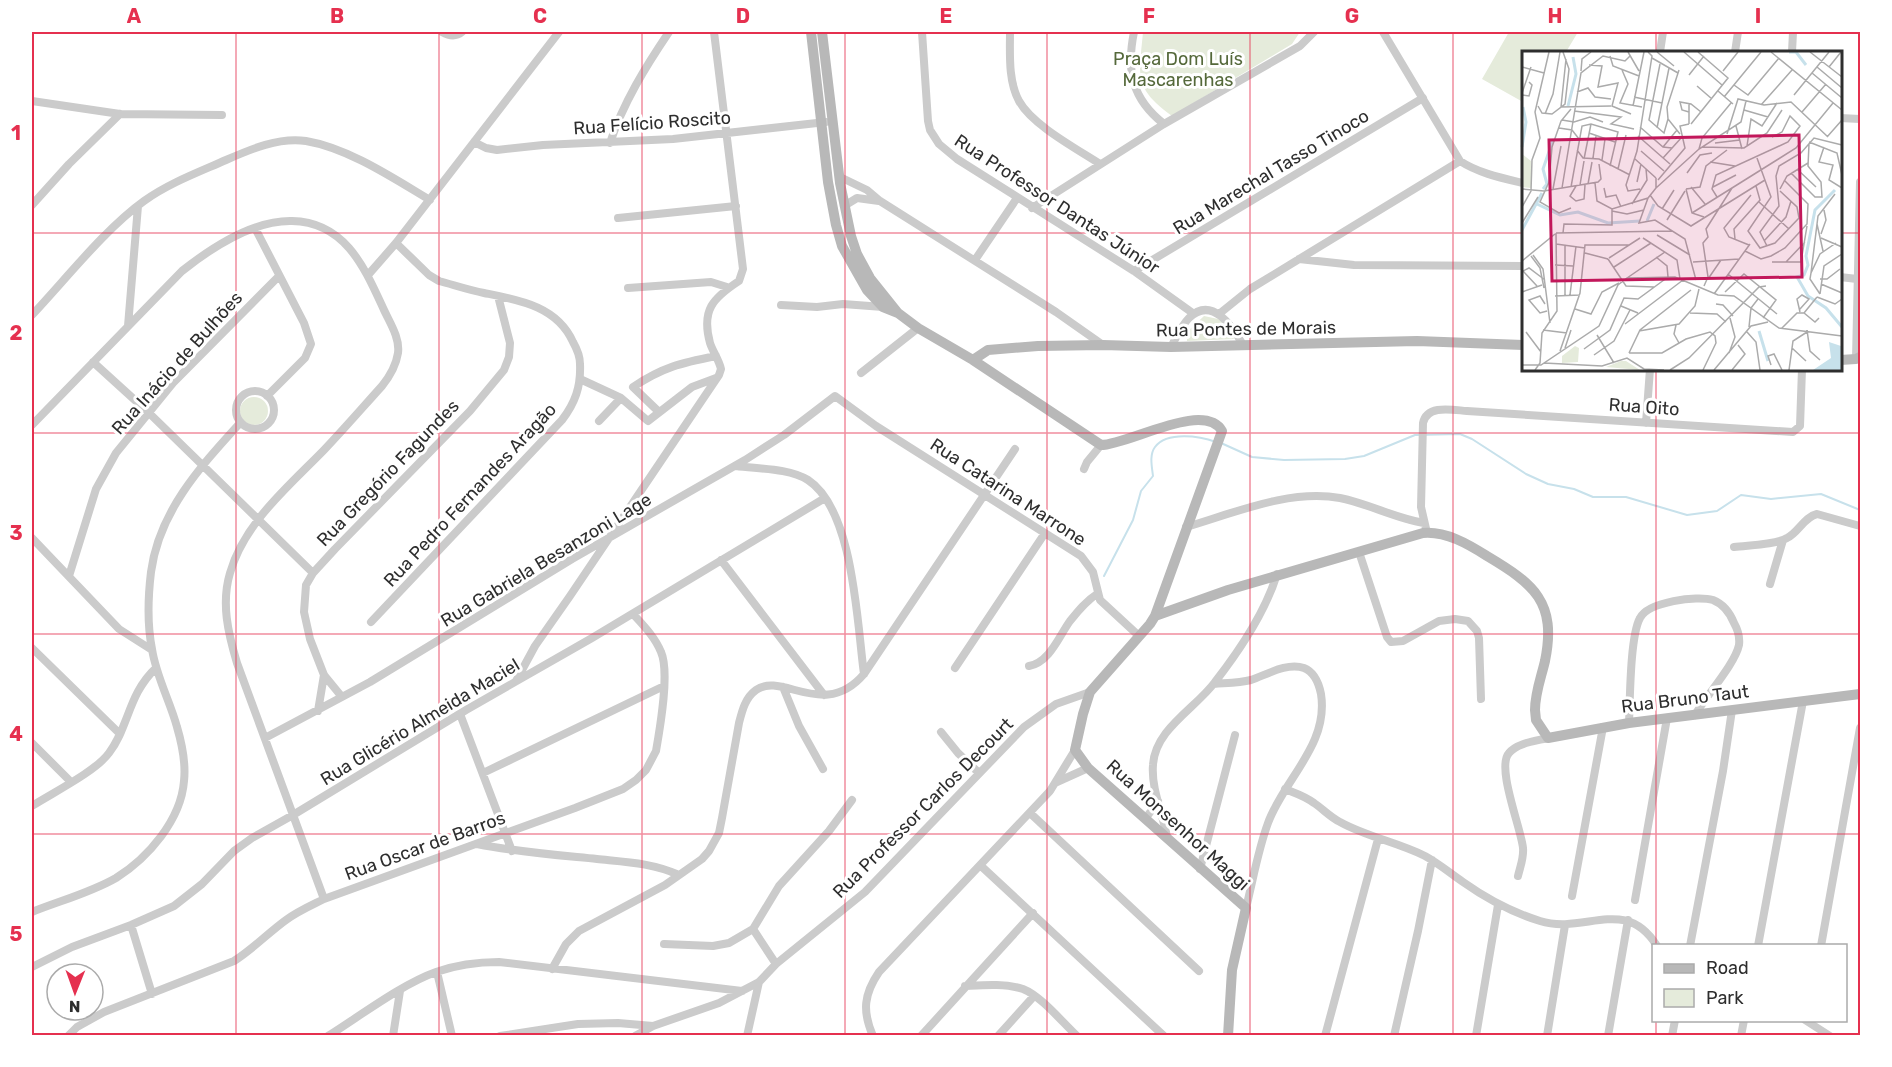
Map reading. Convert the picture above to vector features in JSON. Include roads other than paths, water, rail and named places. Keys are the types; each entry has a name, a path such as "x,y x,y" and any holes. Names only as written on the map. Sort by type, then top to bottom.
{"street":[{"path":"442,32 454,36 462,32"},
{"path":"368,275 430,200 559,32"},
{"path":"610,143 629,98 669,32"},
{"path":"516,681 527,658 721,369 710,344 708,312 727,287 739,281 743,269 714,32"},
{"name":"Rua Professor Dantas Júnior","path":"922,32 928,121 935,138 957,159 1134,271 1194,314"},
{"path":"1010,32 1011,68 1018,101 1035,120 1100,164"},
{"path":"1134,32 1130,51 1134,86 1148,109 1164,124"},
{"path":"1032,208 1314,32"},
{"path":"1383,32 1460,161 1477,170 1522,183"},
{"path":"1660,51 1663,32"},
{"path":"1735,51 1738,32"},
{"path":"1792,32 1792,51"},
{"path":"817,33 834,121 844,206 850,236 870,278 898,313 1101,445 1123,442 1167,424 1184,422 1211,422 1217,425 1222,434 1155,616 1090,692 1075,750 1057,782 899,950 869,987 866,998 870,1029 873,1035"},
{"path":"817,33 821,123 836,225 842,246 867,290 883,307"},
{"name":"Rua Marechal Tasso Tinoco","path":"1134,271 1423,98"},
{"path":"32,101 120,114 222,115"},
{"path":"32,206 69,164 120,114"},
{"path":"1841,118 1860,119"},
{"name":"Rua Felício Roscito","path":"474,142 497,150 727,134 834,121"},
{"path":"32,315 138,206 173,184 260,147 291,140 314,144 350,157 392,177 430,200"},
{"path":"1219,314 1250,289 1460,161"},
{"path":"840,177 867,190 880,201 975,260 1103,345"},
{"path":"1841,360 1858,358 1857,279 1860,182"},
{"path":"844,206 857,198 880,201"},
{"path":"975,260 1017,198"},
{"path":"128,326 138,206"},
{"path":"618,218 736,206"},
{"path":"32,426 178,275 199,258 255,228 281,221 314,225 335,235 348,245 359,259 398,344 398,352 391,374 361,410 259,519 237,554 230,573 225,605 231,644 324,900"},
{"path":"255,228 304,323 311,344 305,358 267,396"},
{"name":"Rua Pedro Fernandes Aragão","path":"371,622 562,420 572,408 577,397 580,379 580,360 570,335 562,324 548,313 530,304 439,281 429,275 396,243"},
{"path":"1299,259 1354,266 1522,266"},
{"name":"Rua Inácio de Bulhões","path":"69,576 96,489 116,453 173,383 279,276"},
{"path":"1841,277 1857,279"},
{"path":"628,288 711,282 727,287"},
{"name":"Rua Gregório Fagundes","path":"342,697 324,675 310,639 304,612 306,585 313,573 334,549 470,411 504,370 509,357 510,344 498,296"},
{"path":"781,305 817,307 843,304 883,307 898,313"},
{"path":"1171,347 1188,319 1194,314 1207,311 1219,314 1230,324 1243,345"},
{"path":"861,373 918,328"},
{"name":"Rua Pontes de Morais","path":"973,360 988,350 1103,345 1171,347 1417,342 1522,345"},
{"path":"659,412 633,387 655,373 674,365 716,356"},
{"path":"93,362 148,412 313,573"},
{"path":"1646,423 1650,370"},
{"name":"Rua Oito","path":"1426,528 1422,507 1424,428 1425,418 1432,412 1446,410 1793,432 1800,426 1802,370"},
{"path":"580,379 621,398 648,421 692,387 717,378"},
{"path":"260,392 272,402 272,417 268,424 254,429 240,423 236,416 236,408 244,395 260,392"},
{"name":"Rua Gabriela Besanzoni Lage","path":"265,738 318,711 735,466 784,435 835,396"},
{"name":"Rua Catarina Marrone","path":"835,396 876,426 1081,556 1089,564 1100,600 1139,636"},
{"path":"599,421 621,398"},
{"path":"32,912 113,879 140,859 169,824 181,797 185,765 178,729 156,668 152,650 149,604 155,555 161,535 188,483 240,423"},
{"path":"1084,469 1101,445"},
{"path":"552,969 566,944 579,931 633,903 679,875 709,851 719,833 743,707 749,696 762,687 783,687 824,695 844,690 856,683 1015,449"},
{"path":"735,466 797,475 817,488 825,498 840,532 851,569 864,674"},
{"path":"1186,527 1282,500 1314,496 1355,502 1445,535 1478,550 1523,581 1542,601 1546,613 1548,635 1535,710 1536,720 1548,738"},
{"name":"Rua Glicério Almeida Maciel","path":"32,967 72,947 174,906 202,884 234,851 271,826 633,614 825,498"},
{"path":"1734,547 1783,540 1794,533 1812,515 1817,514 1860,526"},
{"path":"1155,616 1277,574 1359,552 1426,528"},
{"path":"955,668 1045,533"},
{"path":"32,538 119,629 152,650"},
{"path":"1770,584 1783,540"},
{"path":"1359,552 1387,637 1391,642 1403,641 1439,621 1461,620 1468,621 1474,626 1479,638 1481,699"},
{"path":"722,560 824,695"},
{"path":"1167,837 1158,801 1153,765 1161,740 1214,684 1256,622 1277,574"},
{"path":"1029,666 1035,665 1047,655 1080,608 1097,594"},
{"path":"1629,723 1634,643 1639,618 1651,608 1673,602 1699,598 1711,599 1726,609 1735,623 1740,639 1734,658 1695,715"},
{"name":"Rua Oscar de Barros","path":"68,1035 97,1016 234,961 301,910 605,796 636,780 652,761 656,751 664,686 664,661 653,637 633,614"},
{"path":"32,648 119,733"},
{"path":"1214,684 1250,680 1296,666 1309,671 1314,677 1320,689 1322,702 1319,729 1312,746 1285,789 1268,822 1232,970 1228,1035"},
{"path":"32,806 108,755 142,684 156,668"},
{"path":"318,711 324,675"},
{"path":"483,773 664,686"},
{"path":"783,687 799,726 823,769"},
{"name":"Rua Professor Carlos Decourt","path":"759,982 776,964 865,892 1034,719 1066,699 1090,692"},
{"name":"Rua Bruno Taut","path":"1518,876 1523,849 1505,767 1506,755 1515,748 1548,738 1603,727 1860,694"},
{"path":"1758,944 1803,701"},
{"path":"1690,944 1723,771 1732,710"},
{"path":"460,714 512,851"},
{"path":"1635,900 1667,718"},
{"path":"1572,896 1603,727"},
{"path":"1821,944 1860,729"},
{"path":"941,732 958,753 979,773"},
{"path":"1200,869 1235,735"},
{"path":"32,743 70,782"},
{"name":"Rua Monsenhor Maggi","path":"1075,750 1088,768 1246,908"},
{"path":"1057,782 1088,768"},
{"path":"1285,789 1306,798 1338,821 1378,839 1413,850 1432,860 1498,905 1543,922 1565,925 1628,920 1648,932 1656,944"},
{"path":"664,945 713,946 729,943 753,929 779,886 829,831 852,801"},
{"path":"1146,818 1158,801"},
{"path":"1030,813 1199,971"},
{"path":"1325,1035 1378,839"},
{"path":"476,844 512,851 643,864 679,875"},
{"path":"1394,1035 1421,920 1432,860"},
{"path":"980,865 1164,1035"},
{"path":"1476,1035 1498,905"},
{"path":"921,1035 1033,913"},
{"path":"1608,1035 1628,920"},
{"path":"131,925 152,994"},
{"path":"1547,1035 1565,925"},
{"path":"753,929 776,964"},
{"path":"328,1035 400,991 437,972 464,965 500,962 742,991"},
{"path":"437,972 452,1035"},
{"path":"635,1035 653,1026 719,1003 759,982"},
{"path":"747,1035 759,982"},
{"path":"965,986 1023,989 1035,996 1077,1035"},
{"path":"393,1035 400,991"},
{"path":"998,1035 1035,996"},
{"path":"1807,1022 1830,1035"},
{"path":"500,1035 578,1024 618,1023 653,1026"}],"waterway":[{"path":"1221,443 1252,457 1284,460 1345,459 1364,456 1415,435 1460,434 1472,439 1526,474 1548,484 1574,489 1593,497 1626,497 1687,515 1717,511 1741,495 1771,499 1821,494 1860,510"},
{"path":"1104,576 1133,520 1141,491 1153,476 1151,457 1155,447 1167,439 1184,436 1216,442"}],"park label":[{"name":"Praça Dom Luís Mascarenhas","path":"1178,69"}]}
